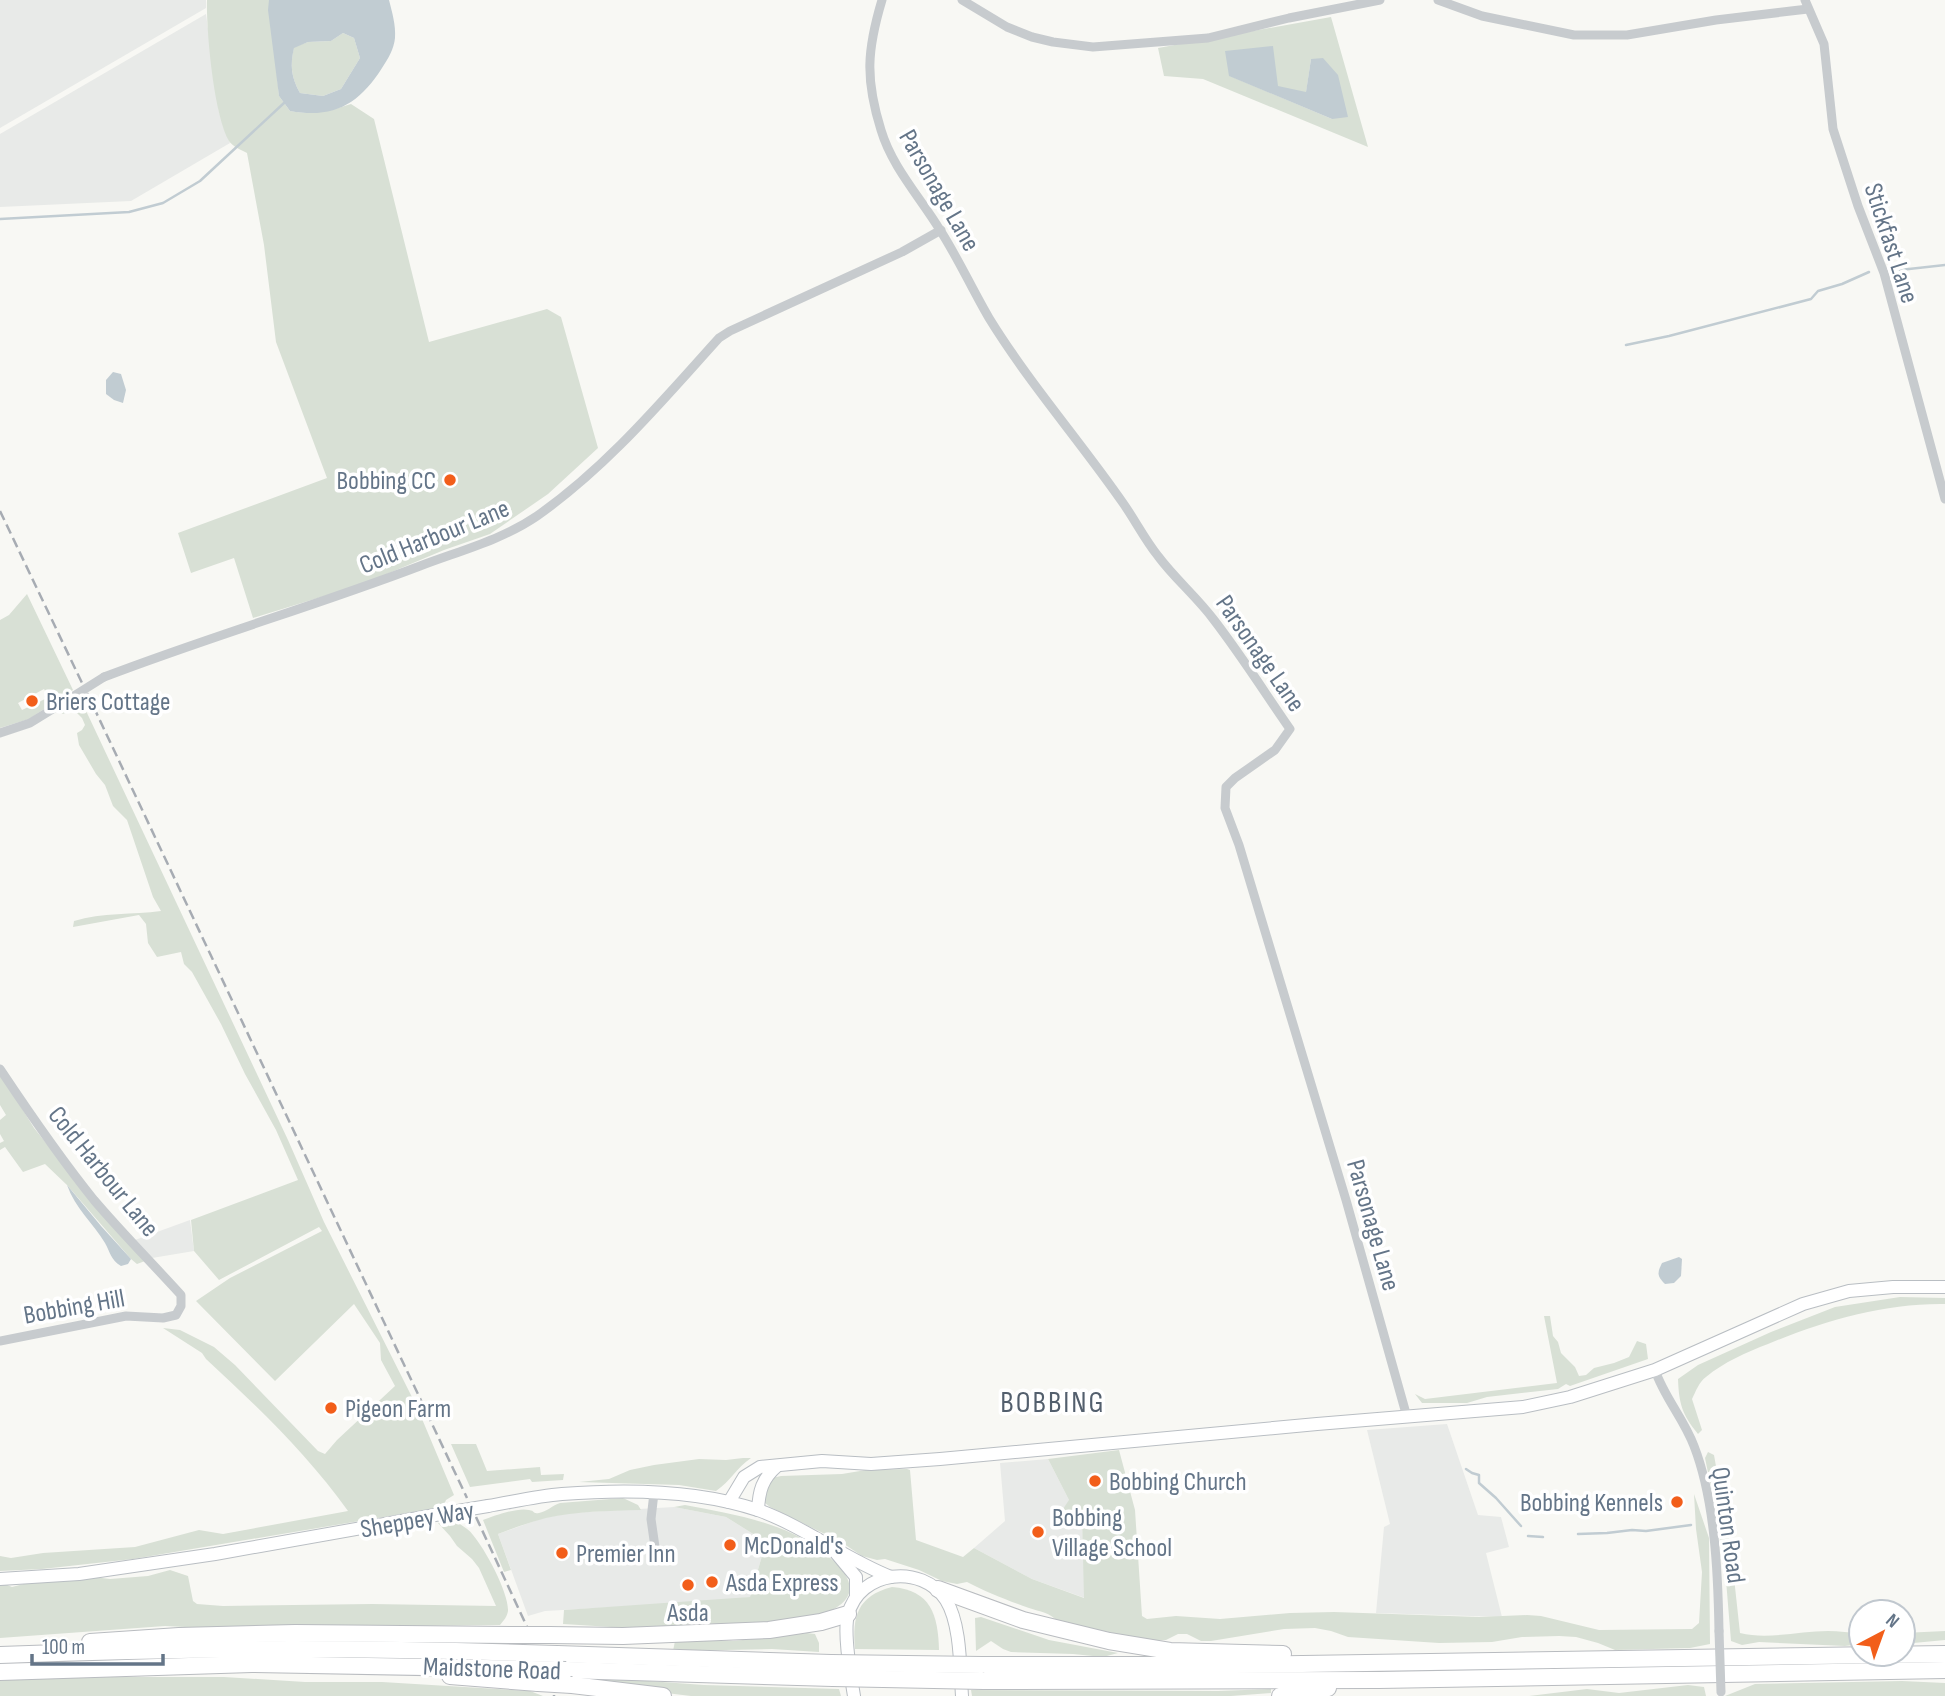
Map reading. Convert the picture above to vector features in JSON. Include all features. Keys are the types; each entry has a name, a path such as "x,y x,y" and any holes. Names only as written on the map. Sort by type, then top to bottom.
{"highway":[{"path":"937,1590 1065,1632 1170,1651 1348,1655 1386,1663"},
{"path":"0,1647 179,1636 295,1633 623,1636 769,1630 821,1622 848,1614"},
{"name":"Maidstone Road","path":"0,1655 286,1649 523,1653 832,1670 983,1673"},
{"path":"983,1673 1166,1666 1945,1654"},
{"name":"Maidstone Road","path":"0,1672 252,1664 401,1665 569,1677 832,1670"},
{"path":"983,1673 1379,1680 1945,1670"},
{"path":"569,1677 663,1696"},
{"path":"1280,1696 1379,1680"}],"street":[{"name":"Parsonage Lane","path":"882,0 872,32 870,90 881,132 898,167 941,230 989,318 1011,350 1123,502 1158,557 1214,619 1290,729 1275,750 1226,787 1225,808 1239,845 1346,1200 1407,1417"},
{"path":"962,0 1007,27 1032,37 1093,47 1208,38 1380,0"},
{"path":"1438,0 1482,16 1574,35 1627,35 1807,5"},
{"name":"Stickfast Lane","path":"1807,5 1824,44 1833,129 1858,206 1884,273 1945,499"},
{"name":"Cold Harbour Lane","path":"0,733 30,723 104,677 196,642 364,587 493,539 525,522 614,452 719,338 902,252 941,230"},
{"name":"Cold Harbour Lane","path":"0,1069 47,1139 92,1198 181,1294"},
{"path":"729,1502 744,1477 760,1467 822,1461 870,1464 940,1460 1533,1405 1570,1397 1655,1370 1803,1304 1849,1291 1894,1287 1945,1287"},
{"name":"Bobbing Hill","path":"0,1341 126,1316 163,1318 176,1315 181,1306 181,1294"},
{"name":"Quinton Road","path":"1655,1370 1661,1387 1694,1446 1704,1480 1716,1561 1721,1694"},
{"path":"758,1510 761,1484 776,1466"},
{"name":"Sheppey Way","path":"0,1579 79,1574 215,1554 560,1494 609,1492 697,1496 758,1510 793,1525 868,1568 891,1577 916,1578 937,1590"},
{"path":"654,1493 651,1518 655,1547"},
{"name":"Sheppey Way","path":"828,1544 856,1577 856,1595"},
{"path":"855,1696 847,1637 848,1614 856,1595 870,1583 891,1577"},
{"path":"937,1590 947,1602 954,1620 962,1696"}],"shaded area":[{"path":"0,0 206,0 206,8 0,128"},
{"path":"207,0 270,0 279,96 290,111 321,112 351,104 374,119 429,342 547,309 561,317 598,448 548,494 490,534 363,584 253,618 234,558 191,573 178,533 327,478 276,342 264,245 247,153 229,141 219,113 210,51"},
{"path":"269,0 389,0 395,28 393,46 373,81 354,100 320,113 290,111 279,96","holes":["343,33 354,38 360,58 341,89 323,96 300,93 292,71 294,48 308,42 331,41"]},
{"path":"206,14 219,112 230,143 131,201 0,207 0,134"},
{"path":"1331,17 1368,147 1203,79 1164,76 1158,48","holes":["1311,59 1332,119 1230,76 1306,93"]},
{"path":"343,33 354,38 360,58 341,89 323,96 300,93 292,71 294,47 308,42 331,41"},
{"path":"1273,46 1278,86 1306,92 1311,59 1323,58 1338,75 1348,117 1332,119 1229,76 1225,51"},
{"path":"113,372 121,374 126,390 123,403 106,394 106,380"},
{"path":"27,594 73,690 29,719 0,728 0,620 9,615","holes":["44,689 47,694 45,699 22,710 18,703"]},
{"path":"80,698 324,1222 417,1407 454,1495 446,1500 443,1507 133,1559 0,1571 0,1556 11,1558 43,1553 135,1547 199,1530 223,1534 348,1511 316,1470 263,1413 202,1353 163,1328 180,1330 214,1347 235,1365 318,1451 325,1454 395,1386 381,1360 380,1343 354,1304 275,1381 196,1301 230,1278 322,1231 319,1227 219,1280 194,1251 191,1220 298,1180 276,1130 221,1024 192,972 184,964 181,952 157,957 148,943 146,924 139,915 73,927 74,921 85,918 161,911 153,897 127,820 113,806 105,785 79,745 77,733 85,725 82,718 73,709 63,714 58,711"},
{"path":"0,1073 34,1128 145,1261 137,1264 131,1259 67,1185 45,1164 23,1172 5,1147 0,1150 0,1143 4,1141 0,1134 0,1120 6,1115 0,1105"},
{"path":"67,1185 131,1259 128,1264 121,1266 113,1258"},
{"path":"190,1220 194,1251 152,1258 135,1240"},
{"path":"1679,1257 1682,1259 1681,1276 1674,1283 1665,1284 1659,1274 1662,1263"},
{"path":"1900,1297 1945,1298 1945,1304 1922,1304 1855,1315 1810,1328 1744,1354 1713,1372 1698,1387 1692,1399 1702,1430 1698,1434 1688,1420 1681,1402 1678,1379 1698,1365 1835,1307"},
{"path":"1544,1316 1550,1316 1553,1336 1561,1353 1575,1367 1579,1376 1586,1375 1594,1368 1629,1357 1637,1341 1646,1344 1648,1359 1570,1386 1566,1384 1558,1389 1487,1397 1467,1403 1422,1403 1415,1394 1425,1399 1557,1383"},
{"path":"1447,1424 1478,1515 1501,1517 1509,1547 1486,1553 1502,1617 1376,1613 1384,1527 1390,1524 1367,1430"},
{"path":"451,1444 476,1444 487,1471 540,1467 541,1475 564,1474 563,1480 532,1482 530,1479 470,1487"},
{"path":"1119,1450 1135,1510 1142,1616 1147,1619 1176,1616 1220,1619 1334,1612 1479,1617 1527,1615 1599,1630 1692,1629 1699,1623 1702,1572 1694,1494 1709,1538 1710,1644 1690,1648 1615,1650 1576,1637 1559,1636 1439,1643 1348,1637 1315,1628 1284,1629 1211,1641 1178,1634 1166,1640 1153,1641 1058,1622 1048,1614 967,1582 957,1584 942,1581 885,1559 862,1556 841,1542 770,1507 764,1498 772,1478 781,1476 907,1469 910,1470 916,1540 963,1557 974,1548 1032,1579 1084,1598 1082,1517 1057,1518 1069,1500 1048,1459"},
{"path":"1708,1452 1714,1455 1731,1550 1740,1633 1761,1636 1847,1632 1847,1646 1759,1642 1742,1645 1731,1641 1717,1516 1705,1458"},
{"path":"751,1458 716,1491 679,1485 579,1482 609,1479 630,1470 654,1465 699,1459"},
{"name":"Bobbing Village School","path":"1048,1459 1069,1500 1082,1517 1085,1598 1032,1579 974,1548 1005,1521 1000,1463"},
{"path":"623,1498 638,1505 641,1510 558,1516 534,1521 498,1534 511,1570 504,1572 483,1520 519,1510 539,1513 560,1503"},
{"path":"685,1505 761,1522 803,1539 828,1556 846,1576 850,1586 848,1597 821,1615 785,1622 697,1623 627,1628 563,1624 564,1610 750,1597 766,1542 726,1517 674,1507"},
{"path":"674,1507 726,1517 766,1542 750,1597 723,1601 545,1611 528,1616 498,1534 543,1518 570,1513"},
{"path":"455,1521 478,1542 501,1583 508,1611 500,1625 205,1628 165,1626 0,1638 0,1582 12,1587 35,1581 148,1576 170,1570 188,1576 193,1601 197,1604 496,1606 479,1568 438,1523"},
{"path":"892,1587 916,1593 930,1606 937,1626 939,1650 855,1649 855,1627 859,1609 871,1596"},
{"path":"981,1617 1049,1640 1118,1653 1103,1657 1011,1652 991,1641 976,1651 975,1618"},
{"path":"1945,1631 1945,1640 1917,1643 1917,1632"},
{"path":"815,1634 819,1652 772,1649 673,1651 675,1641 733,1641"},
{"path":"565,1675 704,1685 839,1689 841,1696 691,1696 567,1681"},
{"path":"224,1677 305,1682 382,1682 530,1691 543,1696 0,1696 0,1681 16,1678"},
{"path":"1902,1681 1945,1683 1945,1696 1725,1696 1755,1684"},
{"path":"1688,1685 1704,1687 1706,1696 1529,1696 1587,1689 1619,1693"},
{"path":"1271,1689 1271,1693 1231,1696 972,1696 971,1690 1218,1691"}],"waterway":[{"path":"0,219 129,212 163,203 200,181 284,103"},
{"path":"1900,270 1945,265"},
{"path":"1626,345 1811,299 1818,291 1869,272"},
{"path":"1466,1469 1479,1475 1479,1483 1521,1526"},
{"path":"1578,1534 1646,1531 1691,1525"},
{"path":"1528,1536 1543,1537"}],"railway":[{"path":"0,511 83,685"},
{"path":"87,693 467,1498"},
{"path":"476,1517 528,1629"}],"place":[{"name":"Bobbing CC","path":"450,480"},
{"name":"Briers Cottage","path":"32,701"},
{"name":"Pigeon Farm","path":"331,1408"},
{"name":"Bobbing Church","path":"1095,1481"},
{"name":"Bobbing Kennels","path":"1677,1502"},
{"name":"Bobbing Village School","path":"1038,1532"},
{"name":"McDonald's","path":"730,1545"},
{"name":"Premier Inn","path":"562,1553"},
{"name":"Asda Express","path":"712,1582"},
{"name":"Asda","path":"688,1585"}],"district":[{"name":"BOBBING","path":"1053,1402"}]}
